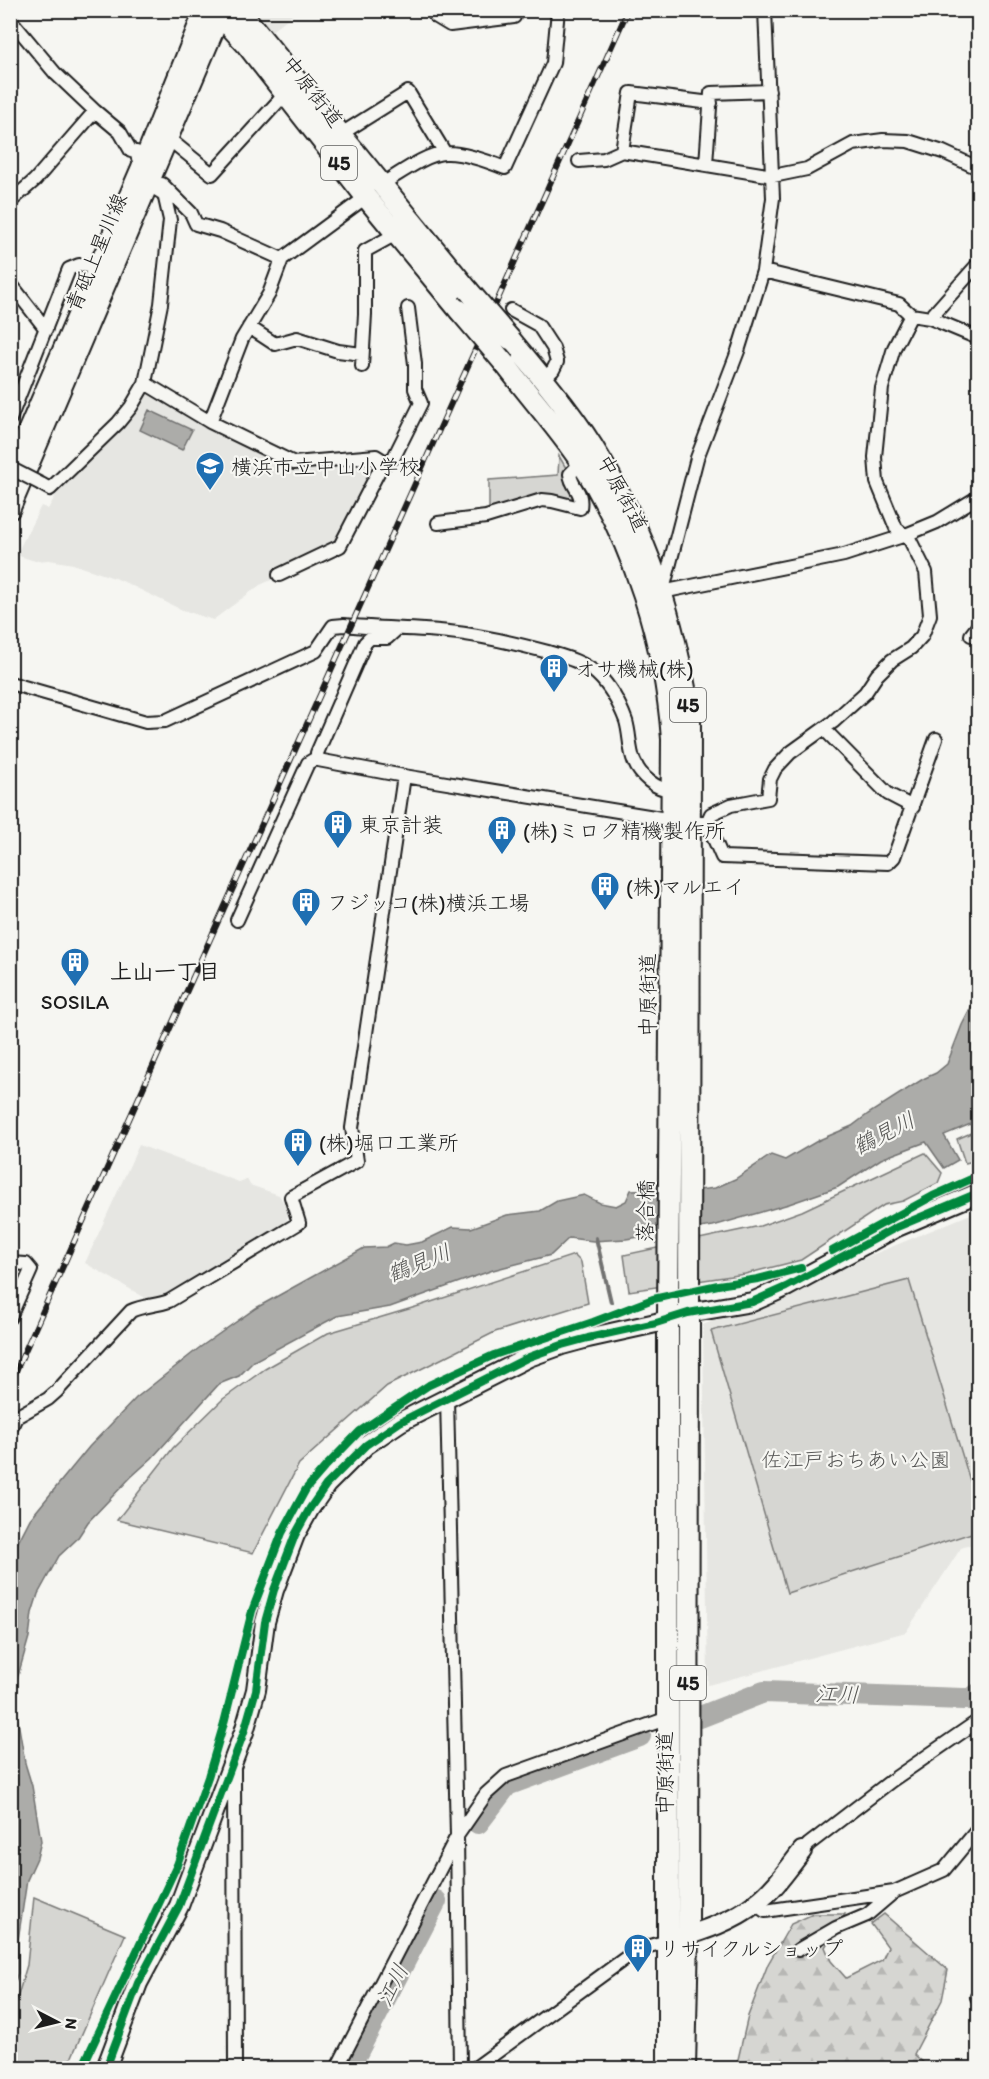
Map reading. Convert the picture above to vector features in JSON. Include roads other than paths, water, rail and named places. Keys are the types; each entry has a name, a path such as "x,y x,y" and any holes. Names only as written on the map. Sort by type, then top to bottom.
{"main road":[{"name":"中原街道","path":"220,12 366,197 505,364 581,463 630,557 651,620 667,695 672,739 672,790 690,822"},
{"name":"中原街道","path":"220,12 341,134 543,380 605,466 640,535 662,592 678,649 690,716 690,822 679,1119"},
{"name":"落合橋","path":"679,1119 688,1305"},
{"name":"落合橋","path":"668,1311 679,1119"},
{"name":"中原街道","path":"671,2068 688,1935 688,1305"},
{"name":"中原街道","path":"668,1311 668,1941 671,2068"}],"street":[{"path":"434,10 435,16 450,25 514,16 514,10"},
{"path":"382,184 431,157 445,153 486,160 505,168 553,63 558,10"},
{"path":"662,592 696,458 730,372 763,271 770,232 773,176 765,10"},
{"name":"青砥上星川線","path":"10,470 97,267 169,139 220,12"},
{"name":"青砥上星川線","path":"10,510 147,175 220,12"},
{"path":"10,19 55,73 120,132 131,151 136,152 147,175 164,195 170,220 160,304 145,383 131,407 104,437 76,461 50,489 10,470"},
{"path":"706,164 711,93 769,91"},
{"path":"341,134 408,92 445,153"},
{"path":"622,151 631,93 711,103"},
{"path":"169,139 212,174 285,94"},
{"path":"10,202 35,180 95,111"},
{"path":"579,161 604,159 622,151 773,176 807,169 854,144 883,140 916,144 943,152 978,168"},
{"path":"147,175 191,213 195,224 220,231 282,260"},
{"path":"210,422 242,339 269,294 282,260 366,197"},
{"path":"249,327 275,344 297,338 362,360 365,251 396,234"},
{"path":"930,318 978,264"},
{"path":"10,419 69,269 79,265 97,267"},
{"path":"763,271 899,304 911,315 930,318 978,338"},
{"path":"10,283 46,328"},
{"path":"145,383 210,422 294,463 376,456 386,463 394,457 421,403 416,389 408,308"},
{"path":"511,310 538,325 553,348 557,362 543,380"},
{"path":"398,629 387,638 370,638 365,643 317,753 318,760 690,822 731,805 768,798 770,779 775,769 790,753 824,729 865,693 877,675 892,660 911,648 922,636 930,615 926,572 910,540 896,528 877,482 875,457 882,388 894,348 911,315"},
{"path":"279,575 339,546 384,461"},
{"path":"438,523 486,517 542,501 552,501 580,508 582,498 570,474 581,463"},
{"path":"643,598 662,592 844,555 903,536 937,522 978,497"},
{"path":"10,683 146,722 165,722 316,651 333,626 451,632 534,648 581,664 596,674 606,684 626,722 634,762 648,780 657,787 672,790"},
{"path":"824,729 888,794 913,807"},
{"path":"690,822 722,857 888,863 894,857 936,739"},
{"path":"237,920 308,763 318,758"},
{"path":"10,1430 16,1417 48,1399 57,1391 130,1311 169,1301 299,1223 291,1197 357,1161 352,1128 362,1102 404,776"},
{"path":"106,2068 138,1983 179,1906 234,1760 253,1705 265,1622 274,1590 295,1535 326,1485 366,1445 400,1422 529,1358 688,1305 752,1302 786,1287 897,1227 978,1193"},
{"path":"10,1263 26,1264 31,1270 10,1317"},
{"path":"447,1398 460,2068"},
{"path":"338,2068 457,1836 486,1794 506,1776 668,1718"},
{"path":"475,2068 638,1949 719,1924 755,1904 809,1844 891,1781 978,1721"},
{"path":"234,1760 235,2068"},
{"path":"755,1904 765,1911 894,1892 944,1870 978,1829"},
{"path":"798,1950 836,1928 867,1915 894,1892"}],"water":[{"path":"149,410 192,430 182,450 140,430"},
{"name":"鶴見川","path":"978,982 978,1121 944,1135 958,1160 944,1168 926,1142 881,1159 838,1187 713,1226 626,1239 593,1241 569,1238 551,1255 493,1270 390,1307 337,1316 254,1361 239,1376 219,1384 152,1458 88,1522 77,1539 59,1556 38,1594 15,1686 16,1709 25,1763 32,1786 41,1841 37,1858 27,1880 18,1940 18,1973 11,1992 11,1556 30,1519 89,1447 136,1398 199,1348 256,1308 364,1248 386,1247 394,1243 406,1245 422,1242 453,1227 471,1228 507,1215 540,1211 557,1201 584,1195 600,1203 616,1206 626,1201 631,1190 715,1188 735,1179 771,1155 785,1160 819,1140 852,1126 947,1064 962,1025 977,996"}],"waterway":[{"path":"596,1238 611,1302"},
{"name":"江川","path":"700,1717 764,1692 963,1699 971,1699 978,1694"},
{"name":"江川","path":"478,1823 507,1785 640,1736"},
{"name":"江川","path":"349,2068 436,1901"}],"railway":[{"path":"10,1384 628,10"}],"place":[{"name":"横浜市立中山小学校","path":"210,492"},
{"name":"オサ機械(株)","path":"554,694"},
{"name":"東京計装","path":"338,850"},
{"name":"(株)ミロク精機製作所","path":"502,856"},
{"name":"(株)マルエイ","path":"605,912"},
{"name":"フジッコ(株)横浜工場","path":"306,928"},
{"name":"SOSILA","path":"75,988"},
{"name":"(株)堀口工業所","path":"298,1168"},
{"name":"リサイクルショップ","path":"638,1974"}],"district":[{"name":"上山一丁目","path":"165,971"}],"park label":[{"name":"佐江戸おちあい公園","path":"856,1459"}]}
